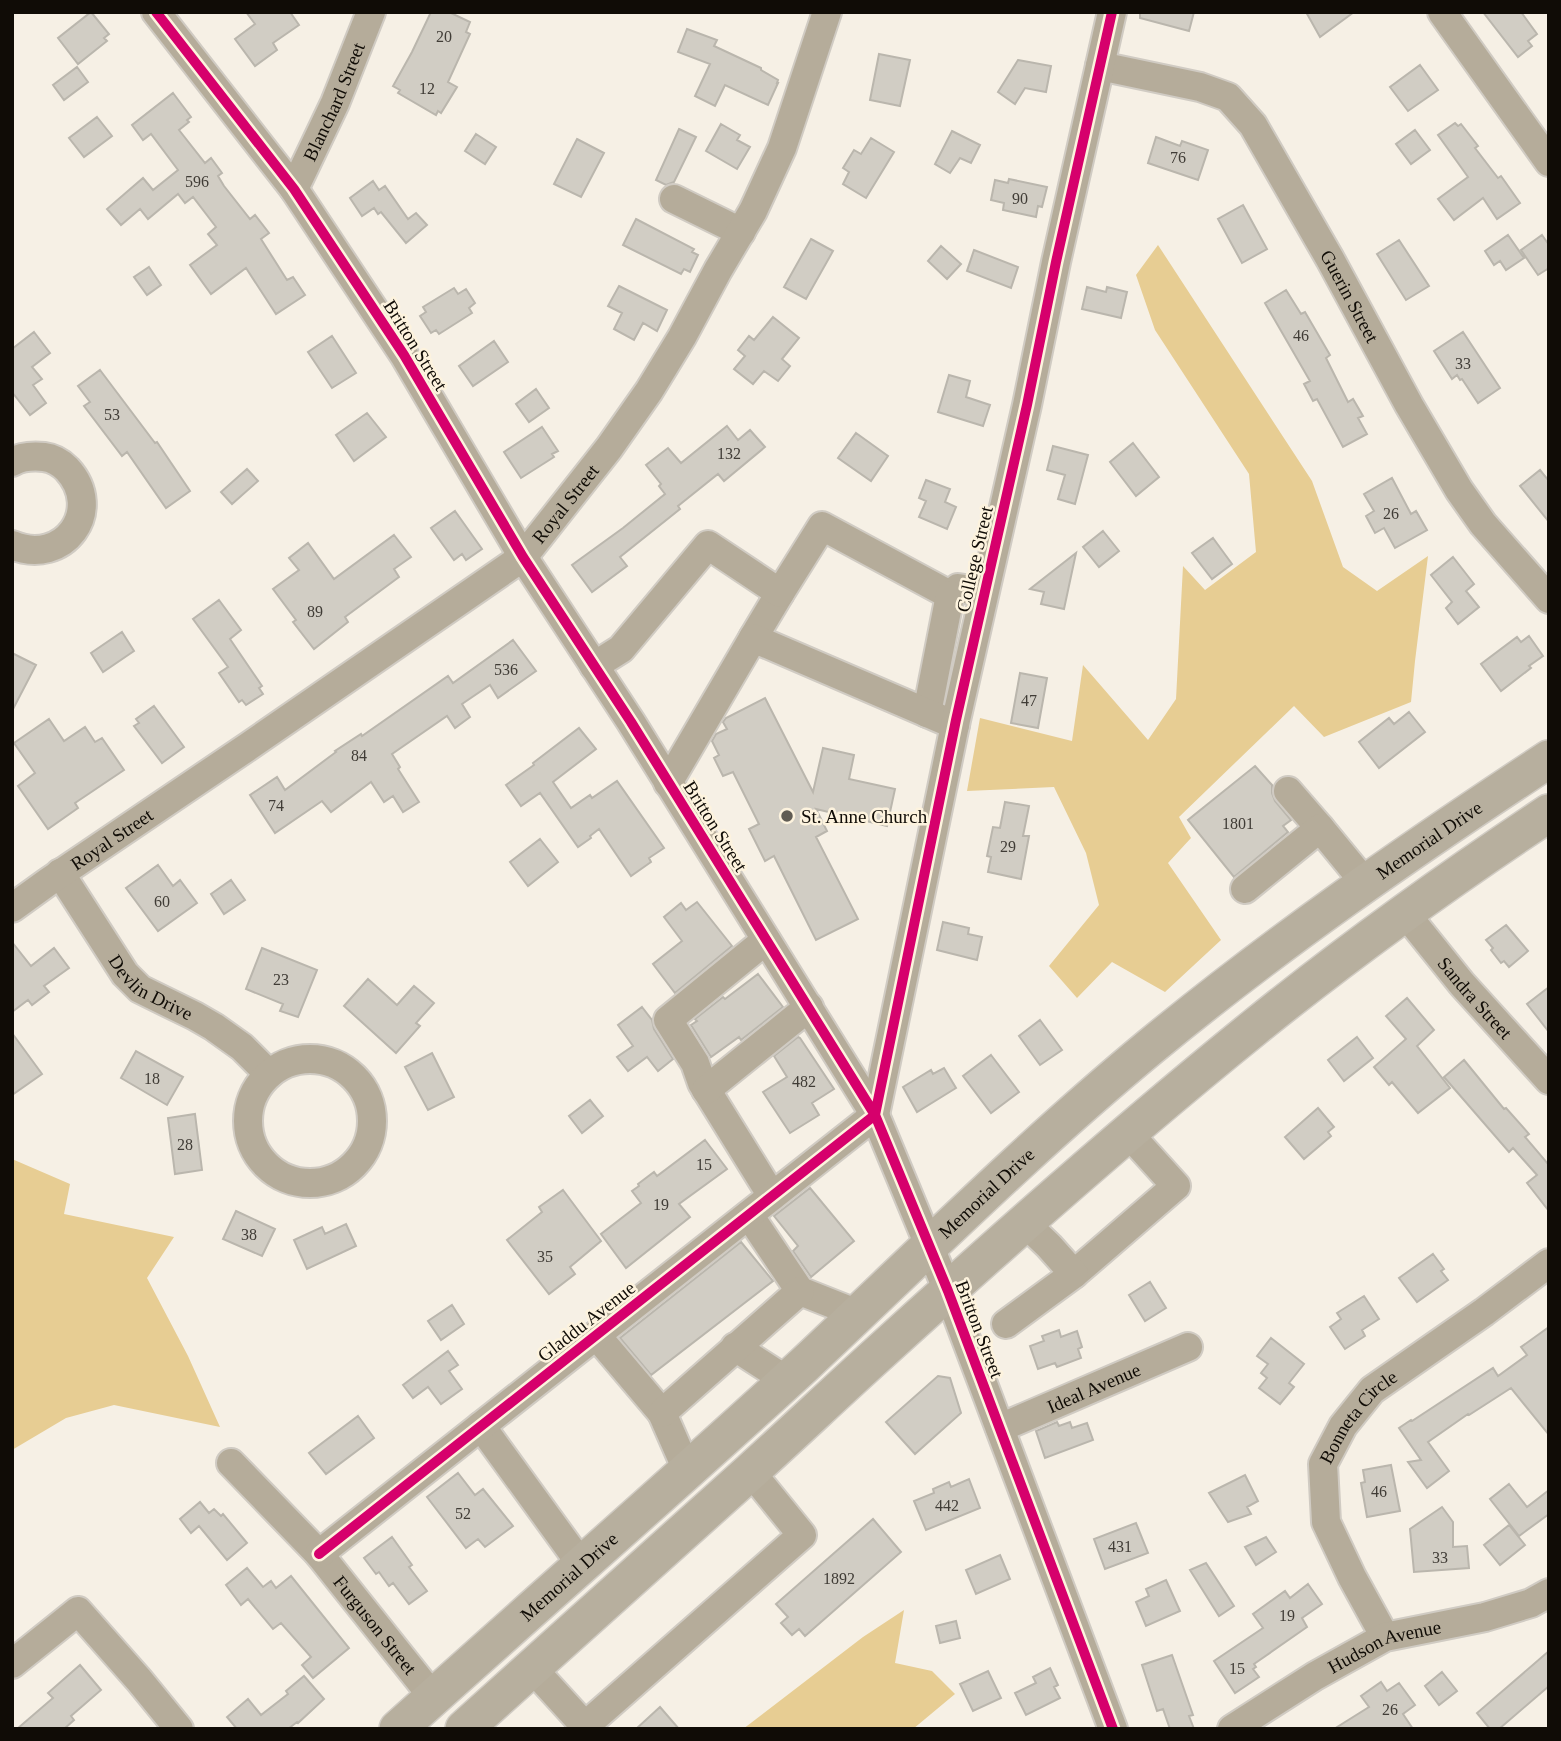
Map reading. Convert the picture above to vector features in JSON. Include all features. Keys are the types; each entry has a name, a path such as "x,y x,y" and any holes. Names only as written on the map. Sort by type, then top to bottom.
{"main road":[{"name":"Memorial Drive","path":"397,1729 786,1380 1091,1096 1153,1044 1281,945 1439,832 1549,759"},
{"path":"467,1728 948,1291 1128,1133 1258,1025 1405,913 1549,813"}],"street":[{"name":"Britton Street","path":"156,12 294,189 404,355 523,557 668,782 876,1115 948,1291 1113,1729"},
{"name":"Blanchard Street","path":"294,189 335,103 371,12"},
{"name":"Royal Street","path":"12,908 523,557 609,448 649,391 753,211 782,148 827,12"},
{"name":"College Street","path":"876,1115 955,725 1112,12"},
{"path":"1441,12 1549,162"},
{"name":"Guerin Street","path":"1100,66 1200,87 1228,97 1252,125 1331,259 1409,405 1459,490 1483,524 1549,599"},
{"path":"674,199 741,232"},
{"path":"12,462 33,456 49,458 63,465 74,477 82,506 79,522 71,535 58,545 44,550 28,551 12,545"},
{"path":"668,782 779,593 822,526 950,595"},
{"path":"594,666 621,649 708,545 779,593"},
{"path":"927,713 950,595 958,589 984,592"},
{"path":"753,638 955,725"},
{"path":"1289,791 1366,884"},
{"path":"1245,888 1320,828"},
{"name":"Devlin Drive","path":"60,873 125,974 140,989 214,1027 242,1047 269,1074"},
{"name":"Sandra Street","path":"1405,913 1462,984 1549,1080"},
{"path":"766,940 668,1020 695,1063 706,1090 772,1196"},
{"path":"706,1090 809,1007"},
{"path":"314,1059 338,1065 357,1080 369,1102 372,1126 366,1149 351,1168 330,1180 306,1183 282,1177 263,1162 251,1141 248,1117 254,1093 269,1074 290,1062 314,1059"},
{"name":"Gladdu Avenue","path":"319,1554 876,1115"},
{"path":"1006,1324 1074,1274 1176,1186 1128,1133"},
{"path":"749,1215 800,1291 858,1314"},
{"path":"1025,1223 1074,1274"},
{"name":"Bonneta Circle","path":"1385,1637 1326,1522 1323,1464 1343,1426 1372,1390 1549,1263"},
{"path":"662,1413 800,1291"},
{"path":"596,1335 662,1413 687,1470"},
{"path":"735,1347 786,1380"},
{"name":"Ideal Avenue","path":"1000,1428 1188,1347"},
{"path":"481,1426 581,1564"},
{"name":"Furguson Street","path":"231,1463 319,1554 433,1697"},
{"path":"531,1668 584,1728 802,1535 750,1471"},
{"name":"Hudson Avenue","path":"1232,1729 1315,1676 1385,1637 1485,1617 1531,1603 1549,1593"},
{"path":"14,1658 78,1611 179,1729"}],"shaded area":[{"path":"1158,245 1312,481 1343,567 1377,591 1428,556 1411,702 1324,737 1294,706 1179,817 1191,838 1168,863 1221,940 1165,992 1112,962 1077,998 1049,966 1099,905 1086,853 1054,787 967,791 980,718 1072,741 1083,665 1148,740 1176,699 1183,566 1205,590 1256,552 1249,474 1155,330 1136,275"},
{"path":"12,1159 70,1184 64,1214 174,1237 147,1278 188,1356 220,1427 114,1405 66,1418 12,1450"},
{"path":"904,1610 895,1663 932,1671 955,1694 913,1729 743,1729 863,1637"}],"building":[{"path":"91,12 109,34 104,38 107,41 78,64 58,38"},
{"path":"246,12 290,12 299,25 273,43 277,50 255,66 235,39 255,24"},
{"path":"431,12 449,12 470,22 466,32 470,34 448,82 457,87 441,113 438,111 436,115 398,93 400,90 393,86"},
{"path":"1140,12 1194,12 1189,31 1140,18"},
{"path":"1306,12 1354,12 1320,37"},
{"path":"1483,12 1521,12 1537,34 1528,41 1532,46 1518,57"},
{"path":"687,29 717,40 714,46 761,68 778,80 768,105 725,85 715,106 695,96 710,64 678,52"},
{"path":"879,54 910,60 900,106 870,100"},
{"path":"1018,60 1051,66 1046,92 1025,88 1015,104 998,92"},
{"path":"1420,65 1438,90 1408,111 1390,87"},
{"path":"77,67 88,82 64,100 53,85"},
{"path":"173,93 191,117 179,130 205,163 211,158 222,173 218,176 224,186 250,219 255,215 269,233 261,239 287,280 293,277 305,295 276,314 246,268 211,294 190,265 217,245 208,234 216,227 193,197 185,203 178,194 148,219 140,209 121,225 107,209 143,178 153,190 178,170 151,134 143,140 132,125"},
{"path":"97,117 112,136 84,157 69,138"},
{"path":"1455,123 1458,126 1461,124 1478,146 1475,148 1498,178 1501,176 1520,203 1497,219 1483,198 1454,220 1438,199 1468,177 1438,135"},
{"path":"721,124 740,135 737,140 750,147 737,169 706,151"},
{"path":"679,129 696,137 674,182 666,185 656,180"},
{"path":"1415,130 1430,150 1411,164 1396,144"},
{"path":"952,131 980,145 971,163 960,158 950,173 935,164"},
{"path":"476,134 496,147 485,164 465,151"},
{"path":"1156,137 1180,146 1182,141 1208,150 1198,180 1148,163"},
{"path":"871,138 894,152 866,198 843,184 849,172 843,168 854,150 861,154"},
{"path":"577,139 604,153 581,197 554,184"},
{"path":"1009,179 1047,187 1042,207 1038,206 1036,217 1003,210 1004,203 991,200 995,180 1008,183"},
{"path":"373,181 379,190 385,186 408,219 416,213 427,225 406,243 381,212 378,214 374,208 362,216 350,198"},
{"path":"1243,205 1267,249 1242,263 1218,219"},
{"path":"636,219 694,249 692,252 698,255 690,272 684,269 681,274 623,245"},
{"path":"1508,235 1524,258 1506,270 1500,261 1494,265 1485,251"},
{"path":"1542,235 1549,245 1549,268 1538,275 1521,250"},
{"path":"811,239 833,251 806,299 784,287"},
{"path":"1399,240 1429,286 1406,300 1377,254"},
{"path":"941,246 961,264 947,279 928,261"},
{"path":"974,250 1018,267 1011,288 967,271"},
{"path":"149,267 161,285 147,295 134,277"},
{"path":"619,286 667,310 657,331 643,323 634,340 614,329 622,313 608,306"},
{"path":"1087,287 1106,292 1107,287 1127,292 1121,318 1082,309"},
{"path":"454,288 458,294 466,289 475,303 469,308 472,313 439,334 436,330 431,333 420,316 426,312 423,307"},
{"path":"1286,290 1301,314 1305,312 1330,355 1326,358 1348,402 1353,399 1363,416 1358,418 1367,434 1343,447 1317,399 1313,401 1304,384 1310,381 1265,303"},
{"path":"773,317 799,338 782,359 790,366 778,381 764,371 753,384 734,369 745,356 738,350 749,336 754,340"},
{"path":"34,332 50,353 32,367 42,379 33,385 46,403 30,415 12,392 12,349"},
{"path":"1463,332 1500,388 1478,403 1462,379 1457,375 1452,379 1434,351"},
{"path":"332,336 356,373 332,388 308,352"},
{"path":"494,341 508,362 473,386 459,366"},
{"path":"100,370 155,443 157,442 190,491 166,508 127,452 122,456 84,406 90,402 78,386"},
{"path":"949,375 970,381 966,397 990,405 983,426 938,412"},
{"path":"536,389 549,408 529,422 516,404"},
{"path":"367,413 386,437 354,461 336,435"},
{"path":"727,426 738,440 750,430 765,447 724,481 718,474 678,506 680,509 620,557 627,566 592,592 572,565 665,494 659,486 661,484 646,465 668,448 681,463"},
{"path":"542,427 558,451 552,454 554,457 521,478 504,452"},
{"path":"856,433 888,456 871,481 838,458"},
{"path":"1133,443 1159,477 1136,496 1110,462"},
{"path":"1053,446 1088,455 1075,504 1058,499 1065,475 1047,470"},
{"path":"247,469 258,481 232,504 221,492"},
{"path":"1540,470 1549,481 1549,522 1520,486"},
{"path":"1392,478 1411,514 1416,511 1427,530 1395,548 1384,528 1375,533 1366,516 1374,511 1364,494"},
{"path":"926,480 950,489 945,502 956,507 947,529 919,517 926,501 919,498"},
{"path":"455,511 482,549 466,560 462,554 454,560 431,528"},
{"path":"1103,531 1119,551 1099,567 1083,547"},
{"path":"394,535 411,557 394,569 399,577 345,617 348,622 314,649 293,622 296,620 273,589 299,570 289,558 308,543 334,579"},
{"path":"1213,538 1232,564 1212,579 1192,553"},
{"path":"1076,553 1064,609 1041,604 1044,592 1030,589"},
{"path":"1453,557 1474,584 1466,591 1479,607 1458,624 1446,608 1452,602 1431,575"},
{"path":"219,600 241,630 230,639 262,686 259,688 263,694 246,705 242,700 239,702 219,673 228,667 193,619"},
{"path":"122,632 134,651 103,672 91,653"},
{"path":"1529,636 1543,656 1501,691 1481,664 1517,637 1521,642"},
{"path":"513,640 536,671 498,698 490,685 462,704 470,717 455,728 447,716 392,754 400,767 398,769 419,802 403,812 393,796 384,802 371,782 331,812 322,801 275,833 250,795 277,777 285,790 335,751 361,734 362,736 448,676 453,683"},
{"path":"12,653 36,665 12,711"},
{"path":"1020,673 1047,678 1038,728 1011,723"},
{"name":"St. Anne Church","path":"765,698 813,792 823,748 854,755 849,779 895,789 887,826 816,809 827,831 816,837 858,919 816,940 774,856 765,861 749,829 759,824 733,772 723,776 714,758 719,755 712,741 716,734 727,729 723,722 726,718"},
{"path":"154,706 184,747 162,763 134,726 139,723 136,719"},
{"path":"1409,712 1425,732 1379,768 1359,742 1389,718 1394,724"},
{"path":"49,719 64,741 85,727 95,742 102,738 124,770 75,803 78,808 48,829 18,786 35,773 14,743"},
{"path":"579,728 596,749 553,782 571,808 617,781 664,848 649,858 651,862 631,876 599,829 578,847 540,793 521,806 506,785"},
{"path":"1255,766 1272,785 1275,801 1291,820 1283,826 1288,832 1234,877 1188,820"},
{"path":"1005,802 1029,806 1023,836 1029,836 1021,879 988,872 991,857 987,856 993,827 1000,828"},
{"path":"540,839 558,862 528,886 510,862"},
{"path":"158,865 173,886 180,880 197,903 158,931 126,888"},
{"path":"231,880 245,900 224,914 211,894"},
{"path":"697,902 732,946 675,993 653,964 682,941 664,917 681,903 686,910"},
{"path":"943,922 969,928 968,934 982,937 977,960 937,950"},
{"path":"1506,925 1528,951 1509,967 1504,961 1501,963 1486,940"},
{"path":"12,942 31,966 54,948 69,968 44,986 49,992 32,1005 28,1000 12,1012"},
{"path":"262,948 317,970 298,1017 280,1011 283,1004 246,989"},
{"path":"758,974 783,1007 741,1040 739,1037 711,1057 691,1025 723,997 725,999"},
{"path":"368,979 397,1005 414,986 434,1003 416,1023 420,1026 396,1053 344,1006"},
{"path":"1549,987 1549,1032 1527,1004"},
{"path":"1407,998 1434,1030 1417,1046 1450,1088 1418,1113 1392,1082 1389,1085 1374,1067 1406,1039 1386,1016"},
{"path":"642,1007 673,1059 658,1071 647,1057 628,1071 617,1057 633,1046 618,1025"},
{"path":"1040,1020 1062,1050 1040,1065 1019,1036"},
{"path":"12,1033 42,1074 12,1095"},
{"path":"798,1037 834,1089 812,1103 819,1115 790,1133 763,1092 787,1077 774,1056"},
{"path":"1357,1037 1373,1058 1344,1081 1328,1060"},
{"path":"136,1051 183,1077 167,1105 121,1078"},
{"path":"432,1053 454,1097 428,1110 405,1067"},
{"path":"991,1055 1019,1092 991,1113 963,1076"},
{"path":"1464,1060 1504,1109 1506,1108 1529,1134 1525,1137 1549,1165 1549,1211 1527,1183 1537,1175 1513,1148 1509,1152 1444,1077"},
{"path":"944,1068 956,1088 917,1112 903,1087 931,1070 933,1074"},
{"path":"590,1100 603,1116 582,1133 569,1116"},
{"path":"1318,1108 1334,1127 1328,1132 1331,1136 1304,1159 1285,1137"},
{"path":"195,1114 202,1170 175,1174 168,1118"},
{"path":"705,1140 727,1169 679,1204 690,1217 626,1268 601,1234 641,1203 632,1191 638,1184 654,1172 657,1176"},
{"path":"810,1188 854,1241 811,1277 793,1251 798,1246 774,1216"},
{"path":"563,1190 601,1241 570,1267 575,1274 549,1294 507,1240 542,1212 539,1207"},
{"path":"236,1211 275,1229 262,1256 223,1239"},
{"path":"346,1224 356,1246 307,1269 294,1240 322,1227 325,1234"},
{"path":"741,1242 773,1281 651,1375 620,1338"},
{"path":"1433,1254 1448,1280 1417,1302 1399,1278"},
{"path":"1150,1282 1166,1308 1145,1321 1129,1295"},
{"path":"1364,1296 1379,1319 1362,1330 1365,1336 1345,1349 1330,1327 1341,1319 1337,1313"},
{"path":"452,1305 464,1324 441,1340 428,1321"},
{"path":"1549,1327 1549,1435 1511,1388 1428,1442 1449,1471 1427,1488 1408,1462 1421,1460 1399,1428 1493,1368 1498,1376 1527,1355 1521,1347"},
{"path":"1059,1330 1061,1337 1077,1331 1082,1347 1078,1349 1081,1358 1057,1367 1055,1363 1038,1369 1030,1346 1044,1341 1042,1336"},
{"path":"1271,1338 1304,1364 1289,1383 1294,1387 1280,1404 1259,1388 1267,1378 1261,1373 1268,1364 1257,1356"},
{"path":"448,1351 458,1365 449,1371 462,1389 441,1404 428,1387 413,1398 403,1385"},
{"path":"938,1376 950,1378 961,1413 915,1454 886,1422"},
{"path":"358,1416 374,1438 326,1474 309,1453"},
{"path":"1057,1422 1059,1426 1070,1422 1072,1428 1087,1423 1093,1440 1045,1458 1036,1431"},
{"path":"1391,1465 1400,1511 1367,1517 1361,1483 1365,1482 1363,1470"},
{"path":"458,1473 475,1495 483,1489 513,1526 485,1547 478,1539 466,1548 427,1497"},
{"path":"1245,1475 1258,1501 1247,1507 1251,1514 1228,1522 1209,1493"},
{"path":"969,1479 980,1508 926,1530 914,1501 934,1493 933,1489 949,1482 951,1487"},
{"path":"1509,1484 1527,1507 1549,1490 1549,1514 1519,1536 1490,1499"},
{"path":"200,1502 209,1513 214,1509 221,1516 223,1514 247,1543 227,1560 199,1526 191,1533 180,1519"},
{"path":"1442,1507 1453,1522 1453,1547 1467,1546 1469,1568 1414,1572 1410,1529"},
{"path":"873,1519 901,1552 805,1636 799,1629 792,1635 781,1623 788,1617 776,1604"},
{"path":"1136,1523 1148,1553 1105,1569 1094,1539"},
{"path":"1509,1525 1525,1545 1500,1565 1484,1545"},
{"path":"392,1537 427,1591 409,1604 393,1583 389,1586 364,1558"},
{"path":"1266,1537 1276,1552 1256,1565 1245,1547"},
{"path":"1000,1555 1010,1579 976,1594 966,1570"},
{"path":"1206,1563 1234,1606 1219,1616 1190,1570"},
{"path":"247,1568 263,1587 271,1581 276,1588 291,1576 349,1648 313,1678 302,1665 311,1657 281,1623 273,1629 248,1599 241,1605 226,1585"},
{"path":"1166,1580 1180,1611 1146,1626 1136,1602 1149,1596 1146,1589"},
{"path":"1308,1584 1322,1604 1302,1618 1307,1627 1254,1664 1256,1667 1253,1669 1259,1677 1235,1693 1214,1661 1263,1628 1253,1614 1285,1591 1290,1598"},
{"path":"956,1621 960,1638 940,1643 936,1626"},
{"path":"1549,1651 1549,1686 1499,1729 1490,1729 1477,1713"},
{"path":"1172,1655 1193,1715 1189,1716 1194,1729 1170,1729 1163,1709 1157,1711 1142,1665"},
{"path":"80,1665 101,1690 71,1716 74,1720 64,1729 17,1729 53,1698 48,1693"},
{"path":"1050,1668 1058,1685 1054,1687 1060,1698 1026,1715 1015,1693 1036,1683 1033,1677"},
{"path":"988,1671 1001,1698 973,1711 960,1684"},
{"path":"1442,1672 1457,1691 1439,1705 1425,1686"},
{"path":"304,1676 324,1699 288,1729 237,1729 227,1717 248,1699 261,1715 288,1694 286,1691"},
{"path":"1381,1682 1387,1691 1399,1683 1415,1705 1403,1714 1413,1729 1334,1729 1369,1707 1361,1696"},
{"path":"660,1707 679,1729 636,1729"}],"cycle path":[{"path":"156,12 294,189 404,355 523,557 631,722 875,1115 948,1291 1113,1729"},
{"path":"319,1554 875,1115 956,720 1112,12"}],"place":[{"name":"St. Anne Church","path":"787,816"}]}
